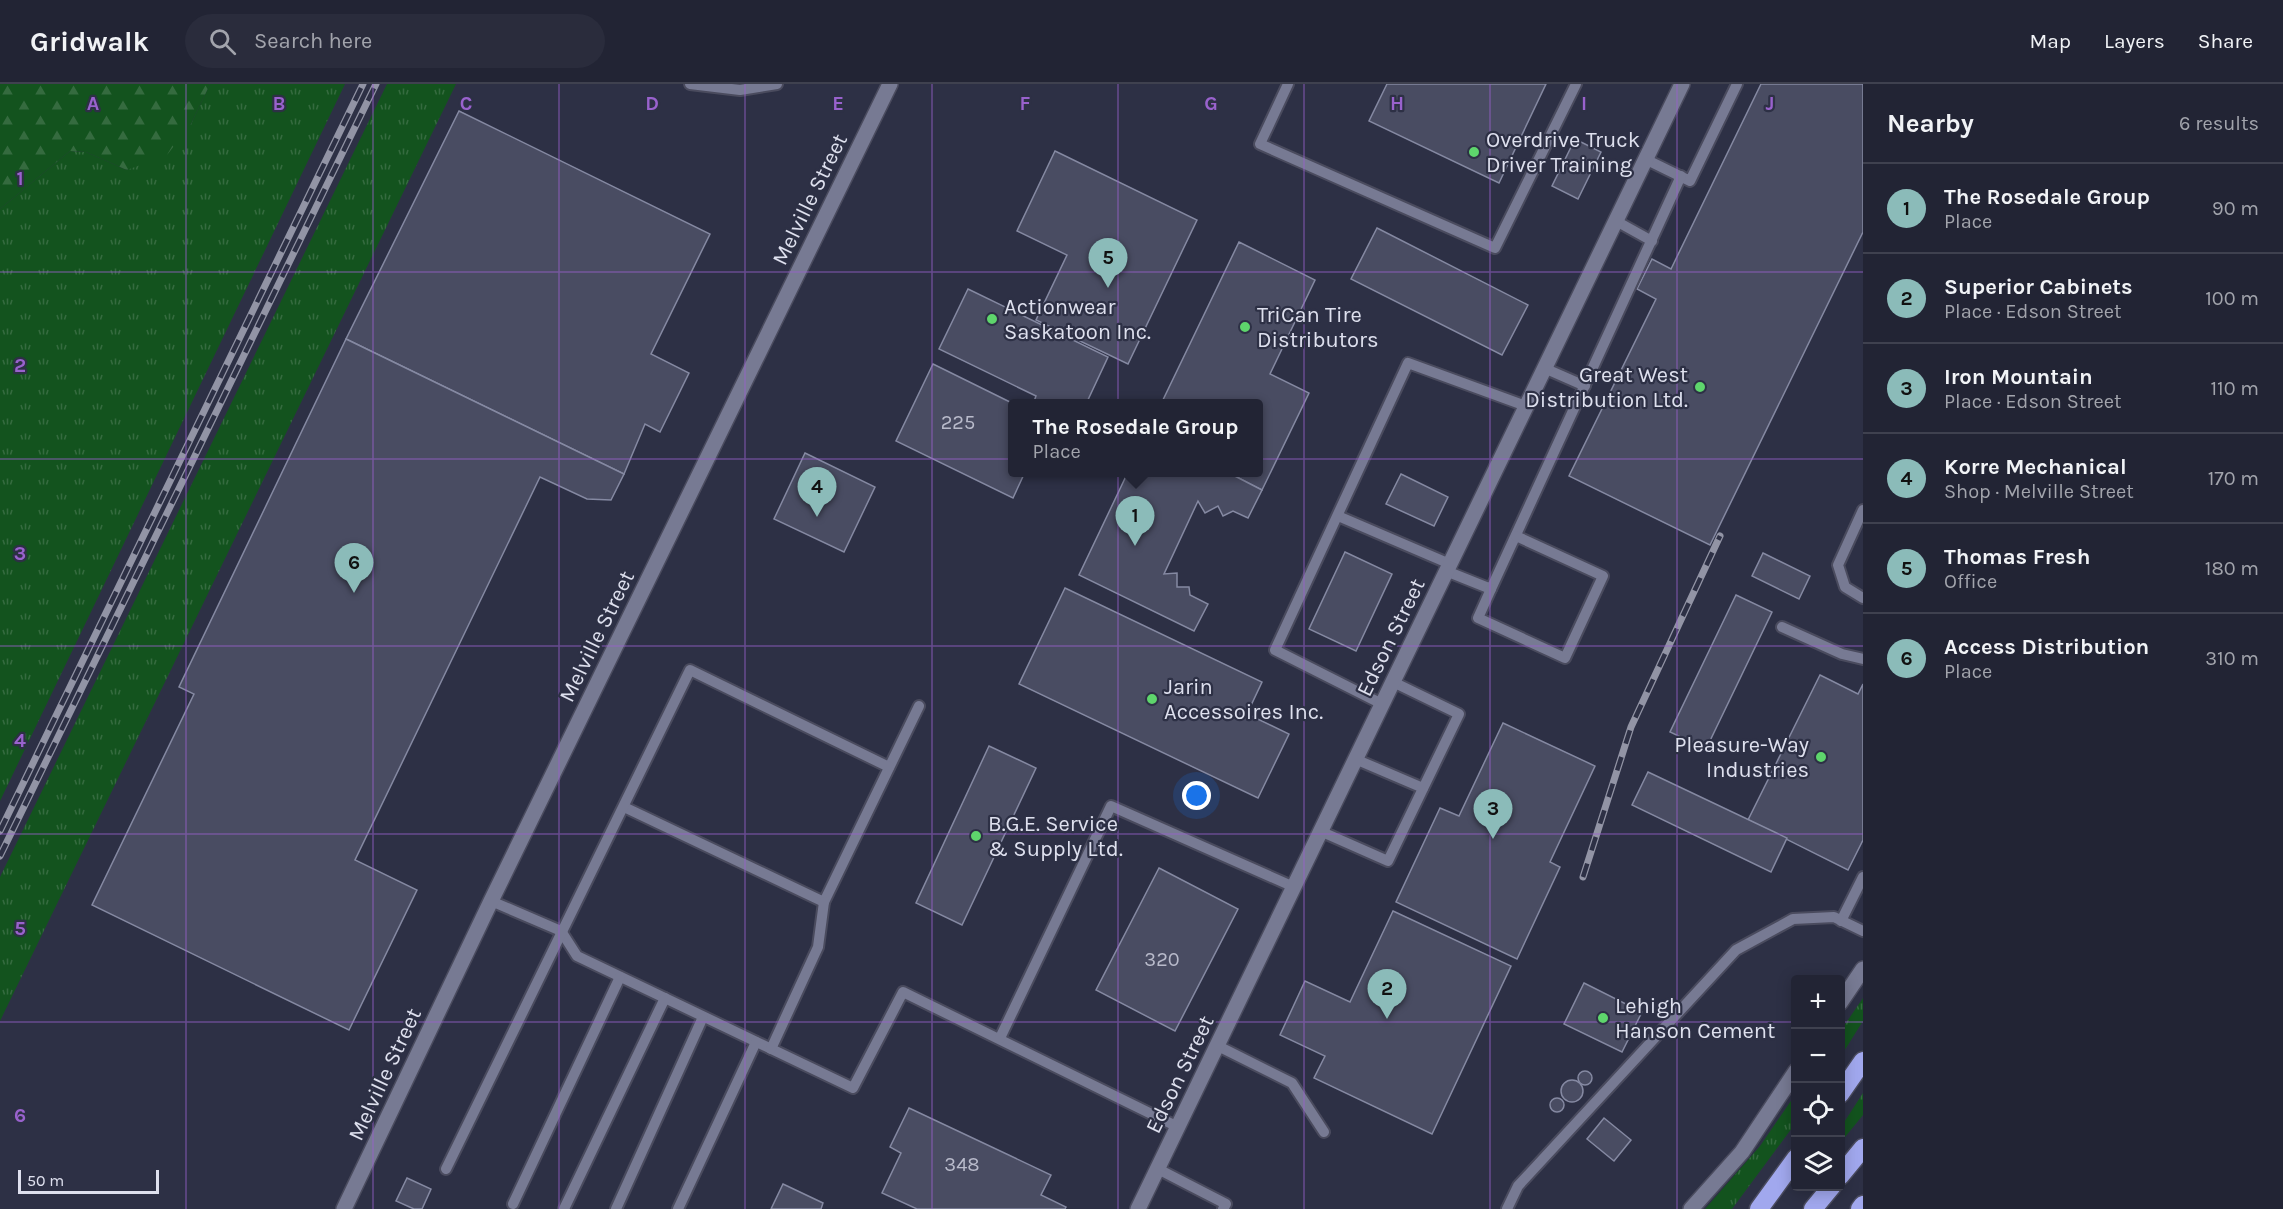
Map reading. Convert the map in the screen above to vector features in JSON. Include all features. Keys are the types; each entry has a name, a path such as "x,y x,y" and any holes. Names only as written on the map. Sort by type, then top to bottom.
{"highway":[{"path":"1845,1087 1863,1061"},
{"path":"1845,1170 1863,1148"},
{"path":"1759,1209 1791,1165"},
{"path":"1813,1209 1828,1191"},
{"path":"1860,1209 1863,1205"}],"street":[{"name":"Melville Street","path":"345,1209 491,901 890,84"},
{"name":"Edson Street","path":"1138,1209 1682,84"},
{"path":"1845,996 1863,969"},
{"path":"1692,1209 1742,1152 1791,1078"}],"lane":[{"path":"690,84 740,90 777,84"},
{"path":"1288,84 1260,144 1495,248 1576,84"},
{"path":"1645,159 1690,180 1737,84"},
{"path":"1516,536 1603,576 1565,658 1478,618 1681,176"},
{"path":"1616,221 1652,241"},
{"path":"1382,704 1275,650 1408,363 1526,406"},
{"path":"1544,368 1585,386"},
{"path":"1863,510 1838,565 1845,587 1863,598"},
{"path":"1338,516 1491,589"},
{"path":"1782,627 1842,654 1863,659"},
{"path":"446,1169 690,670 889,767"},
{"path":"1320,831 1388,861 1424,788 1459,714 1393,682"},
{"path":"771,1049 818,947 824,902 919,706"},
{"path":"1355,759 1424,788"},
{"path":"1000,1038 1111,806 1294,887"},
{"path":"624,807 824,902"},
{"path":"1841,921 1863,877"},
{"path":"491,901 561,931 577,956 854,1088 903,992 1178,1127"},
{"path":"1507,1209 1518,1186 1736,950 1793,919 1834,917 1863,931"},
{"path":"513,1204 620,977"},
{"path":"564,1209 665,998"},
{"path":"616,1209 704,1017"},
{"path":"678,1209 756,1042"},
{"path":"1218,1046 1292,1083 1324,1132"},
{"path":"1158,1169 1226,1204 1223,1209"}],"green space":[{"path":"0,84 210,84 191,124 167,155 127,170 86,152 70,151 0,209"},
{"path":"210,84 345,84 0,801 0,209 70,151 86,152 127,170 191,124"},
{"path":"387,84 456,84 0,1021 0,877"},
{"path":"1863,998 1863,1021 1845,1050 1845,1024"},
{"path":"1863,1093 1863,1115 1845,1137 1845,1121"},
{"path":"1791,1101 1791,1129 1732,1209 1705,1209 1760,1146"}],"building":[{"name":"Overdrive Truck Driver Training","path":"1387,84 1546,84 1499,183 1369,121"},
{"name":"Great West Distribution Ltd.","path":"1761,84 1863,84 1863,232 1710,545 1569,476 1656,299 1637,289 1652,259 1671,269"},
{"path":"459,111 710,234 651,354 689,373 660,432 645,424 624,474 346,339"},
{"path":"1575,139 1601,152 1578,199 1552,186"},
{"path":"1055,151 1197,220 1128,364 1036,320 1067,255 1017,231"},
{"path":"1377,228 1528,305 1502,355 1351,279"},
{"name":"TriCan Tire Distributors","path":"1239,242 1315,280 1270,374 1309,393 1262,490 1237,477 1263,477 1263,399 1163,399"},
{"name":"Actionwear Saskatoon Inc.","path":"968,289 1108,357 1088,399 1035,399 1036,396 939,349"},
{"path":"346,339 624,474 611,500 587,499 540,477 355,860 417,890 349,1030 92,905 194,694 179,687"},
{"name":"Actionwear Saskatoon Inc.","path":"933,364 1008,401 1008,477 1023,477 1013,498 896,441"},
{"path":"805,453 875,487 844,552 774,519"},
{"path":"1401,474 1448,497 1434,526 1386,504"},
{"path":"1126,477 1237,477 1262,490 1248,518 1233,511 1223,516 1218,506 1205,513 1198,501 1164,574 1177,573 1177,587 1189,587 1190,595 1208,604 1194,631 1079,575"},
{"path":"1345,552 1392,574 1356,651 1309,629"},
{"path":"1763,553 1810,576 1799,599 1752,576"},
{"name":"Jarin Accessoires Inc.","path":"1065,588 1262,682 1247,714 1289,734 1258,798 1019,684"},
{"path":"1736,595 1772,612 1706,749 1670,732"},
{"name":"Pleasure-Way Industries","path":"1820,675 1858,694 1863,684 1863,840 1848,870 1748,820"},
{"path":"1503,723 1595,766 1550,862 1560,867 1517,959 1396,902 1440,808 1459,816"},
{"name":"B.G.E. Service & Supply Ltd.","path":"989,746 1036,768 962,925 916,903"},
{"path":"1648,772 1787,838 1771,872 1632,805"},
{"path":"1159,868 1238,909 1175,1031 1096,990"},
{"path":"1393,911 1511,966 1432,1134 1314,1078 1325,1056 1280,1035 1305,981 1350,1002"},
{"name":"Lehigh Hanson Cement","path":"1584,983 1642,1012 1622,1052 1564,1024"},
{"path":"1582,1071 1588,1071 1592,1078 1588,1085 1582,1085 1578,1081 1578,1075"},
{"path":"1572,1080 1580,1083 1583,1091 1580,1099 1572,1102 1564,1099 1561,1091 1564,1083"},
{"path":"1554,1098 1560,1098 1564,1105 1560,1112 1554,1112 1550,1108 1550,1102"},
{"path":"909,1108 1051,1175 1041,1195 1066,1207 1065,1209 917,1209 882,1193 901,1153 890,1147"},
{"path":"1604,1118 1631,1140 1614,1161 1587,1139"},
{"path":"407,1178 431,1189 422,1209 414,1209 396,1201"},
{"path":"783,1184 823,1203 821,1209 771,1209"}],"railway":[{"path":"0,831 363,84"},
{"path":"0,856 376,84"},
{"path":"1583,877 1631,727 1720,536"}],"place":[{"name":"Overdrive Truck Driver Training","path":"1474,152"},
{"name":"Thomas Fresh","path":"1108,288"},
{"name":"Actionwear Saskatoon Inc.","path":"992,319"},
{"name":"TriCan Tire Distributors","path":"1245,327"},
{"name":"Great West Distribution Ltd.","path":"1700,387"},
{"name":"Korre Mechanical","path":"817,517"},
{"name":"The Rosedale Group","path":"1135,546"},
{"name":"Access Distribution","path":"354,593"},
{"name":"Jarin Accessoires Inc.","path":"1152,699"},
{"name":"Pleasure-Way Industries","path":"1821,757"},
{"name":"B.G.E. Service & Supply Ltd.","path":"976,836"},
{"name":"Iron Mountain","path":"1493,839"},
{"name":"Lehigh Hanson Cement","path":"1603,1018"},
{"name":"Superior Cabinets","path":"1387,1019"}]}
